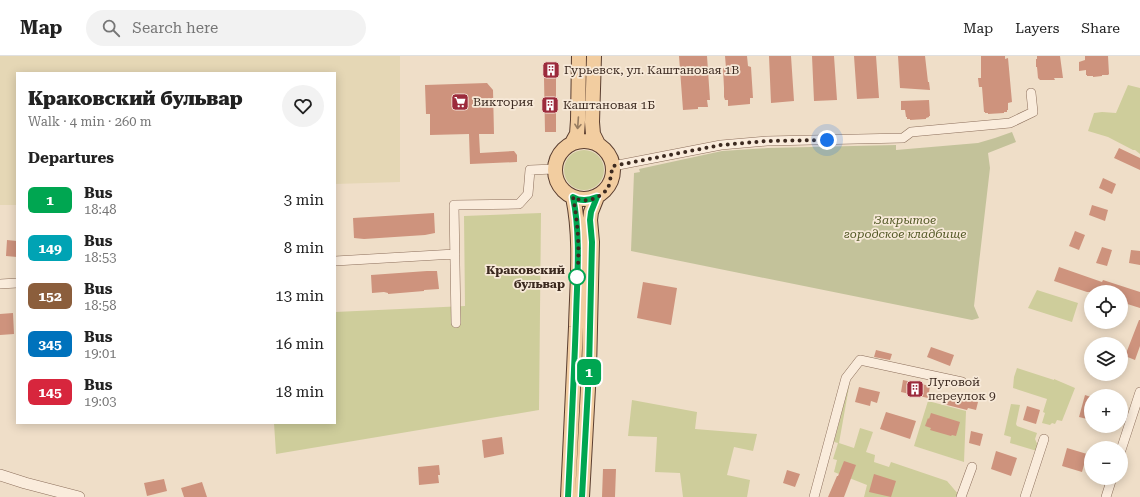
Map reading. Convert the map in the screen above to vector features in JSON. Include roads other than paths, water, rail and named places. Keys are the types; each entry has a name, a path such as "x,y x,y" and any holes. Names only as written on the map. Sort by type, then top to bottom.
{"main road":[{"path":"572,143 577,134 579,56"},
{"path":"594,56 592,122 593,134 598,144"},
{"path":"583,141 598,144 603,148 612,161 613,166 608,188 597,197 586,200 576,199 561,189 556,182 554,170 556,160 563,149 572,143 583,141"},
{"path":"568,497 578,251 576,211 573,197"},
{"path":"582,497 589,370 592,242 590,220 591,212 597,197"}],"street":[{"path":"613,166 721,145 767,141 903,138 911,132 1010,123 1032,112 1031,93"},
{"path":"456,323 454,205 519,204 528,194 530,170 554,170"},
{"path":"336,261 455,254"},
{"path":"0,284 16,283"},
{"path":"814,497 846,378 860,360 962,382"},
{"path":"1124,441 1140,392"},
{"path":"1025,497 1044,439"},
{"path":"961,497 972,467"},
{"path":"0,474 25,483 79,497"},
{"path":"1106,497 1110,485"}],"place":[{"name":"Гурьевск, ул. Каштановая 1В","path":"551,70"},
{"name":"Виктория","path":"460,102"},
{"name":"Каштановая 1Б","path":"550,105"},
{"name":"Краковский бульвар","path":"577,277"},
{"name":"Луговой переулок 9","path":"915,389"}],"park label":[{"name":"Закрытое городское кладбище","path":"905,227"}]}
